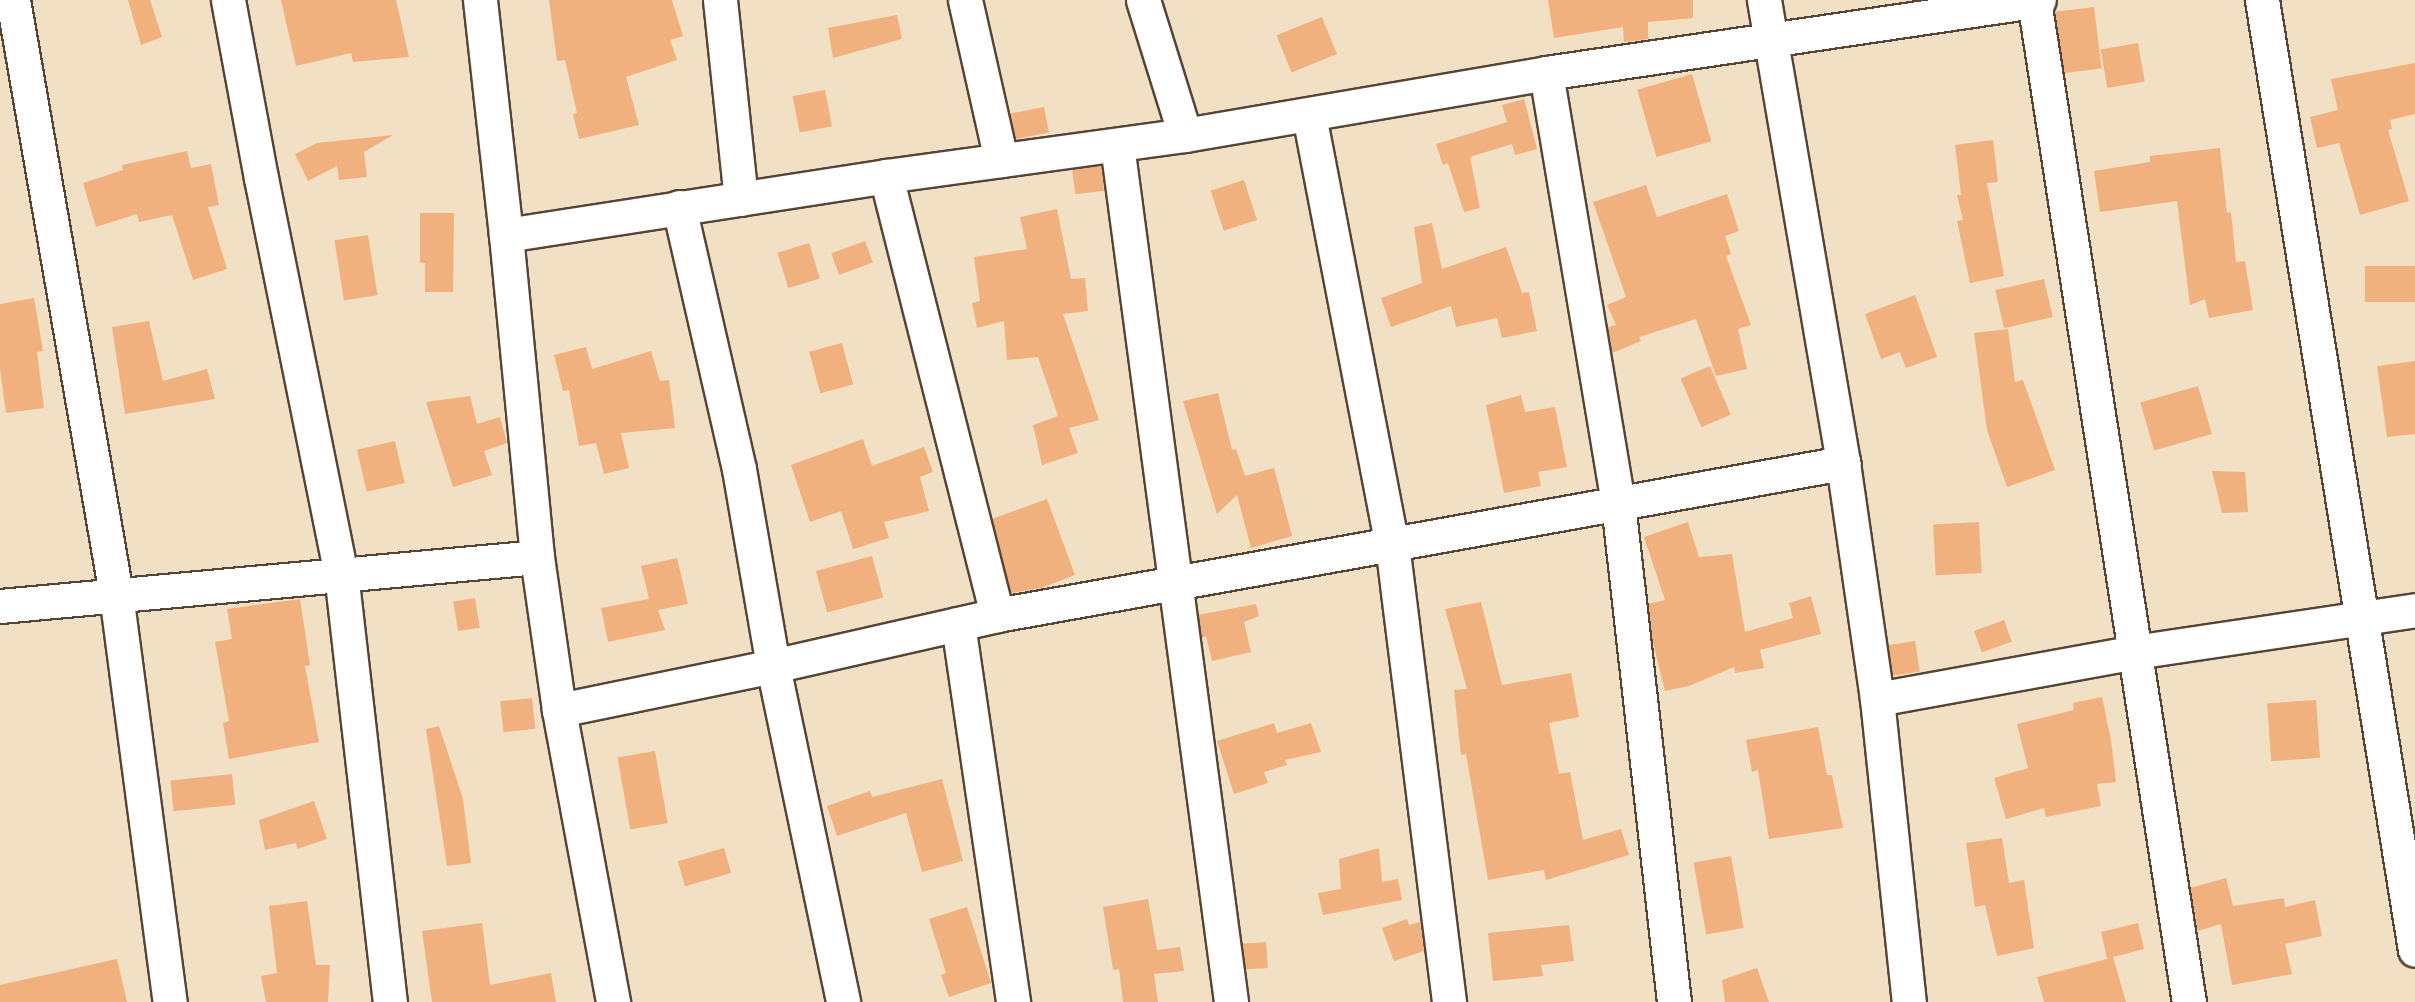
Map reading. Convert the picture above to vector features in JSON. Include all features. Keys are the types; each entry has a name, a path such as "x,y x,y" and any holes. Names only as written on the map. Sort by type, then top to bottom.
{"street":[{"path":"228,0 261,178 341,573 390,1002"},
{"path":"480,0 506,235 537,557 560,710 613,1002"},
{"path":"720,0 741,198"},
{"path":"965,0 1001,160"},
{"path":"1143,0 1185,135"},
{"path":"1764,0 1843,463 1877,699 1909,1002"},
{"path":"506,235 886,176 1185,135 1546,73 2036,0 2189,1002"},
{"path":"2262,0 2415,950"},
{"path":"0,76 14,10"},
{"path":"14,10 116,594 170,1002"},
{"path":"1546,73 1618,503 1674,1002"},
{"path":"1309,114 1392,544 1449,1002"},
{"path":"1117,145 1231,1002"},
{"path":"886,176 997,615"},
{"path":"679,207 739,469 773,666 843,1002"},
{"path":"560,710 773,666 997,615 1843,463"},
{"path":"0,606 341,573 537,557"},
{"path":"1877,699 2135,652 2415,610"},
{"path":"958,624 1013,1002"}],"building":[{"path":"128,0 150,0 162,37 141,45"},
{"path":"281,0 396,0 409,57 353,62 351,53 296,66"},
{"path":"549,0 672,0 683,36 670,40 677,60 626,77 639,125 579,139 573,114 577,113 565,60 557,61"},
{"path":"1548,0 1693,0 1693,18 1648,22 1648,39 1624,42 1623,27 1554,38"},
{"path":"2094,7 2102,69 2063,73 2055,12"},
{"path":"897,15 902,39 833,58 828,28"},
{"path":"1322,17 1337,54 1292,72 1277,35"},
{"path":"2138,43 2145,81 2107,88 2101,50"},
{"path":"2415,63 2415,114 2390,120 2392,129 2388,130 2409,201 2360,215 2339,143 2317,148 2310,117 2338,110 2331,79"},
{"path":"1692,74 1711,141 1657,157 1637,90"},
{"path":"825,90 832,126 800,133 793,96"},
{"path":"1524,99 1537,149 1515,155 1512,144 1470,157 1480,208 1464,212 1448,163 1443,165 1436,144 1507,122 1502,105"},
{"path":"1044,107 1049,133 1015,139 1010,114"},
{"path":"393,135 364,152 367,177 339,180 337,166 308,181 295,154 317,143"},
{"path":"1993,140 1998,182 1987,183 2004,276 1970,283 1957,221 1963,220 1957,195 1961,195 1955,145"},
{"path":"2220,148 2227,213 2231,212 2236,262 2245,261 2253,310 2209,318 2205,299 2190,305 2177,201 2100,212 2094,171 2150,162 2150,156"},
{"path":"187,151 191,168 211,164 219,205 208,207 227,269 193,280 172,215 139,222 137,214 96,227 83,183 123,170 122,165"},
{"path":"1101,166 1104,191 1075,194 1072,170"},
{"path":"1244,180 1257,220 1224,231 1211,191"},
{"path":"1646,185 1657,217 1727,194 1739,231 1725,236 1731,254 1726,256 1751,325 1738,329 1747,369 1716,376 1696,319 1639,337 1641,341 1612,353 1608,327 1616,325 1607,305 1626,297 1593,202"},
{"path":"1057,209 1071,279 1085,278 1088,311 1063,314 1099,420 1069,428 1078,453 1042,465 1033,425 1058,416 1038,357 1007,360 1004,321 977,328 972,303 980,301 974,257 1027,249 1020,217"},
{"path":"420,213 454,213 453,292 425,292 425,263 420,263"},
{"path":"1432,223 1442,269 1506,247 1522,293 1529,292 1537,331 1502,338 1497,318 1456,327 1451,306 1391,327 1381,298 1422,283 1414,227"},
{"path":"368,235 378,295 344,301 334,240"},
{"path":"865,241 873,263 839,275 831,253"},
{"path":"809,243 820,278 788,288 777,253"},
{"path":"2365,266 2415,266 2415,302 2365,302"},
{"path":"2044,279 2053,317 2004,328 1995,290"},
{"path":"1915,295 1937,357 1906,368 1900,352 1881,359 1865,314"},
{"path":"34,298 43,351 37,352 44,408 6,413 0,369 0,304"},
{"path":"149,321 163,381 207,369 215,399 125,414 112,327"},
{"path":"2008,329 2015,382 2023,380 2055,470 2007,487 1987,430 1974,333"},
{"path":"842,343 853,385 820,393 809,352"},
{"path":"586,347 592,369 651,351 660,381 669,380 675,428 621,433 629,468 604,474 596,443 579,446 569,390 563,391 554,355"},
{"path":"2415,361 2415,434 2387,437 2377,366"},
{"path":"1710,366 1731,415 1701,427 1681,379"},
{"path":"2198,386 2212,434 2154,451 2140,403"},
{"path":"1218,393 1232,450 1236,449 1245,476 1274,468 1292,536 1251,548 1237,495 1217,514 1183,401"},
{"path":"1521,395 1525,412 1555,407 1567,467 1538,472 1541,486 1504,493 1486,405"},
{"path":"470,396 477,424 500,417 507,443 484,451 492,475 453,487 426,402"},
{"path":"863,439 872,466 924,447 933,472 920,477 929,511 884,522 889,538 853,549 841,511 810,522 791,465"},
{"path":"395,441 405,483 367,492 357,450"},
{"path":"2212,471 2245,472 2248,512 2222,513"},
{"path":"1047,499 1075,575 1041,588 1011,593 992,519"},
{"path":"1688,522 1699,557 1732,554 1745,632 1793,618 1789,603 1811,596 1821,634 1760,650 1764,668 1735,673 1734,667 1689,686 1665,691 1652,638 1648,604 1665,600 1644,537"},
{"path":"1979,522 1982,573 1936,575 1933,524"},
{"path":"872,556 883,598 827,613 816,571"},
{"path":"677,558 688,604 658,610 665,630 608,642 601,608 649,599 641,566"},
{"path":"475,598 480,628 458,631 453,601"},
{"path":"300,599 310,665 305,666 319,742 229,759 223,723 229,721 215,642 232,639 227,609"},
{"path":"1481,602 1502,685 1571,673 1579,717 1549,723 1559,774 1570,772 1583,840 1621,829 1629,855 1546,880 1544,870 1488,880 1466,754 1461,755 1454,690 1467,689 1445,609"},
{"path":"1256,604 1259,616 1244,622 1251,652 1212,661 1206,636 1202,638 1198,615"},
{"path":"2004,620 2012,642 1982,653 1974,631"},
{"path":"1915,641 1920,672 1893,676 1888,645"},
{"path":"2102,697 2111,740 2116,782 2097,784 2101,806 2046,817 2044,808 2006,819 1994,778 2028,768 2017,724 2074,710 2073,703"},
{"path":"532,698 535,729 503,732 500,701"},
{"path":"2316,700 2320,758 2271,761 2267,703"},
{"path":"1274,723 1277,733 1311,723 1321,752 1285,760 1287,765 1264,772 1268,783 1234,794 1217,741"},
{"path":"439,726 463,799 471,863 447,866 426,729"},
{"path":"1818,727 1827,775 1832,775 1843,828 1769,839 1758,770 1752,772 1746,740"},
{"path":"655,751 668,823 630,829 618,758"},
{"path":"232,774 235,805 174,811 170,780"},
{"path":"942,779 963,861 922,872 906,813 837,836 827,806 870,791 872,797"},
{"path":"314,801 327,839 297,849 296,843 265,850 259,820"},
{"path":"2002,838 2009,883 2024,880 2034,948 1997,956 1985,905 1975,907 1966,843"},
{"path":"724,848 731,873 685,886 678,861"},
{"path":"1379,848 1382,882 1398,879 1402,900 1323,915 1318,893 1341,889 1339,859"},
{"path":"1731,856 1744,928 1706,934 1694,863"},
{"path":"2226,878 2233,906 2284,898 2285,907 2315,900 2322,936 2285,944 2292,974 2232,985 2221,924 2198,931 2190,888"},
{"path":"1148,899 1157,950 1180,947 1184,971 1154,974 1158,1002 1123,1002 1119,969 1113,970 1103,907"},
{"path":"307,901 316,965 330,965 328,1002 266,1002 261,976 277,973 269,906"},
{"path":"967,907 991,983 949,997 941,975 946,973 929,919"},
{"path":"1407,919 1409,925 1420,922 1424,951 1394,961 1382,928"},
{"path":"482,923 490,985 551,973 556,1002 432,1002 422,931"},
{"path":"2138,923 2144,949 2113,957 2126,1002 2044,1002 2037,977 2107,959 2101,932"},
{"path":"1569,925 1574,961 1541,965 1543,976 1493,981 1488,933"},
{"path":"1266,942 1268,968 1244,970 1242,944"},
{"path":"117,959 127,1002 0,1002 0,985"},
{"path":"1757,968 1769,1002 1725,1002 1722,980"}]}
